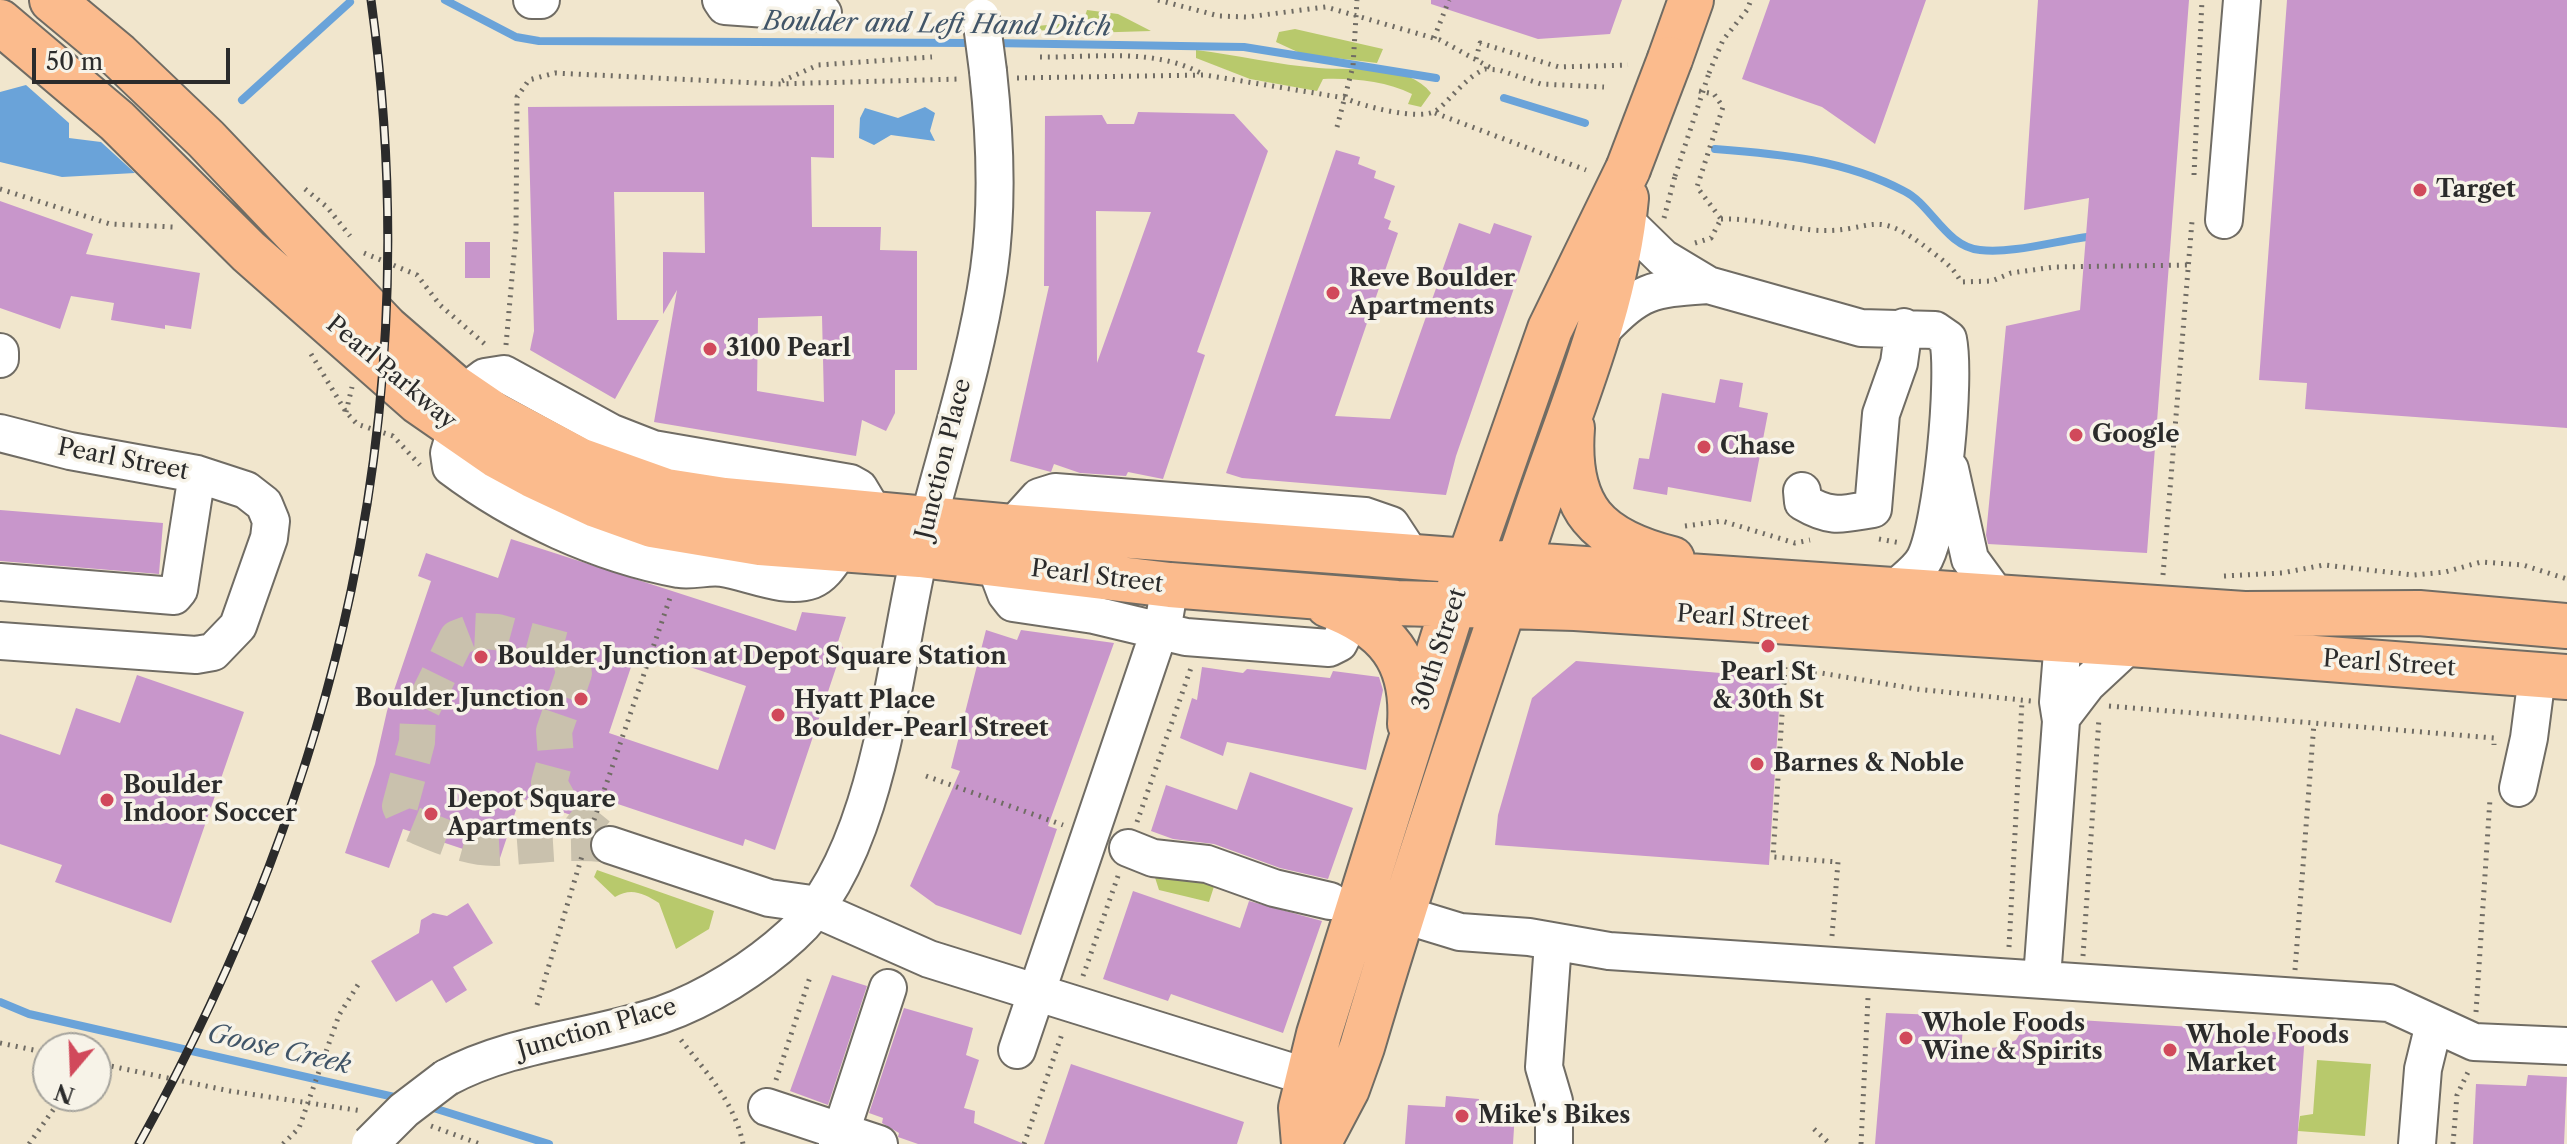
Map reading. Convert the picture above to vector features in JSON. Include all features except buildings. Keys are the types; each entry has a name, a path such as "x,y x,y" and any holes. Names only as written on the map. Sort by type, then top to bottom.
{"main road":[{"name":"Pearl Parkway","path":"52,0 118,55 206,139 386,328 497,456 568,493 652,525 715,537 841,549 925,536"},
{"name":"30th Street","path":"1304,1144 1301,1108 1308,1077 1409,742 1468,561 1607,170 1669,66 1691,0"},
{"name":"Pearl Parkway","path":"0,22 52,62 117,121 249,252 419,402 495,415 579,460 651,487 724,500 874,513 925,536"},
{"name":"30th Street","path":"1318,1144 1357,1061 1401,914 1575,396 1643,225 1607,170"},
{"path":"1575,396 1571,454 1574,480 1582,505 1599,527 1645,552 1752,579"},
{"name":"Pearl Street","path":"925,536 1004,546 1412,557 2244,614 2419,613 2567,626"},
{"name":"Pearl Street","path":"1004,546 1170,585 1453,606 2130,644 2552,676"},
{"path":"1303,596 1353,615 1382,634 1405,670 1410,696 1409,742"}],"street":[{"path":"532,0 541,0"},
{"path":"721,0 725,6 823,13"},
{"path":"2208,219 2242,0"},
{"name":"Junction Place","path":"368,1128 404,1110 446,1078 524,1048 613,1028 679,1007 771,952 818,907 840,874 862,817 989,268 1001,74 979,9"},
{"path":"1643,225 1663,258 1708,285 1861,328 1935,330 1948,339 1946,452 1928,549 1923,561 1895,589"},
{"path":"1601,331 1626,304 1654,289 1708,285"},
{"path":"1802,491 1803,502 1813,508 1865,519 1869,410 1892,387 1904,327"},
{"path":"0,352 0,359"},
{"path":"460,411 449,453 451,467 499,517 681,569 719,567 771,580 811,581 823,572 841,549"},
{"name":"Pearl Street","path":"0,433 70,451 197,474 246,490 264,504 271,521 269,538 238,626 213,652 196,655 0,641"},
{"path":"1946,452 1970,559 1997,596"},
{"path":"0,582 174,596 179,590 197,474"},
{"path":"1004,546 1006,594 1013,603 1094,615 1186,637 1329,648 1339,643 1353,615"},
{"path":"1017,1050 1158,631 1170,585"},
{"path":"2025,977 2060,710 2063,640 2113,605"},
{"path":"2060,710 2130,644"},
{"path":"2505,787 2552,676"},
{"path":"596,839 769,898 818,907 929,959 1308,1077"},
{"path":"1128,848 1153,858 1207,864 1274,888 1330,901"},
{"path":"1401,914 1460,932 1529,937 1609,951 2389,1003 2474,1042 2567,1046"},
{"path":"1553,943 1544,1067 1554,1101 1554,1144"},
{"path":"839,1137 888,988"},
{"path":"2417,1144 2423,1069 2434,1024"},
{"path":"767,1107 839,1137 879,1144"}],"path":[{"path":"1158,0 1219,16 1247,17 1317,8 1358,16 1434,38 1492,68 1541,84 1604,87"},
{"path":"1317,8 1320,0"},
{"path":"1337,127 1350,81 1357,0"},
{"path":"1434,38 1449,0"},
{"path":"1476,59 1480,43 1559,67 1669,66 1723,40 1747,10 1751,0"},
{"path":"2193,187 2202,0"},
{"path":"777,84 818,65 932,57"},
{"path":"1040,57 1151,58 1183,63 1205,75"},
{"path":"1643,225 1667,199 1675,176 1669,66"},
{"path":"1435,113 1471,78 1492,68"},
{"path":"505,357 516,215 517,97 529,80 555,73 777,84 945,80"},
{"path":"1001,74 1205,75 1345,98 1366,108 1435,113 1607,170"},
{"path":"1699,91 1714,94 1723,107 1697,187 1721,219"},
{"path":"0,189 91,220 184,230"},
{"path":"312,195 339,220 356,247 417,275 440,305 497,353"},
{"path":"1721,219 1747,218 1812,230 1841,230 1866,223 1893,225 1956,270 1961,282 1992,281 2011,273 2054,267 2190,265"},
{"path":"1681,242 1693,243 1711,238 1721,219"},
{"path":"2163,575 2190,265 2208,219"},
{"path":"304,343 346,412 357,424 393,436 423,469"},
{"path":"1865,519 1928,549"},
{"path":"1678,527 1722,521 1795,543 1818,538"},
{"path":"2222,576 2282,573 2324,565 2414,575 2481,562 2523,565 2567,579"},
{"path":"2149,574 2178,576"},
{"path":"537,1005 596,839 675,583"},
{"path":"1024,1144 1193,663"},
{"path":"1861,1144 1871,1002 1868,996 1852,992 1831,943 1838,862 1773,857 1785,667 1916,689 2022,701 2060,710"},
{"path":"2022,701 2025,977"},
{"path":"2082,981 2100,705 2494,738 2493,750"},
{"path":"2294,996 2314,723"},
{"path":"926,776 1090,834"},
{"path":"2453,1144 2457,1095 2471,1065 2505,787"},
{"path":"781,1065 811,974"},
{"path":"283,1144 299,1128 339,1015 361,980"},
{"path":"679,1038 722,1092 740,1128 743,1144"},
{"path":"0,1043 32,1050"},
{"path":"112,1066 230,1091 307,1103 368,1128"},
{"path":"29,1144 52,1112"},
{"path":"425,1124 480,1144"},
{"path":"1814,1129 1830,1144"}],"green space":[{"path":"1087,10 1118,14 1151,31 1086,33 1036,30 1036,26 1083,22"},
{"path":"1295,29 1383,49 1377,63 1302,54 1276,42 1279,32"},
{"path":"1196,50 1304,67 1379,70 1409,77 1431,93 1421,107 1408,104 1412,94 1369,81 1323,79 1317,91 1250,79 1196,58"},
{"path":"1151,865 1218,874 1209,902 1159,890"},
{"path":"597,870 714,911 709,929 676,949 659,903 632,892 615,897 594,877"},
{"path":"2317,1060 2371,1064 2365,1136 2298,1131 2300,1116 2313,1114"}],"water":[{"path":"26,85 69,123 69,138 101,142 135,173 62,177 0,162 0,92"},
{"path":"925,107 935,113 930,131 935,141 891,135 874,145 859,138 860,118 865,108 898,118"}],"waterway":[{"name":"Boulder and Left Hand Ditch","path":"445,0 516,37 539,41 974,43"},
{"name":"Boulder and Left Hand Ditch","path":"242,100 350,2"},
{"name":"Boulder and Left Hand Ditch","path":"991,43 1244,47 1436,78"},
{"name":"Boulder and Left Hand Ditch","path":"1504,98 1585,123"},
{"name":"Boulder and Left Hand Ditch","path":"1715,149 1812,160 1882,180 1914,197 1958,241 1980,250 2021,248 2094,236"},
{"name":"Goose Creek","path":"0,1002 29,1014 403,1099"},
{"name":"Goose Creek","path":"427,1106 549,1144"}],"tunnel":[{"path":"475,631 497,632 568,651 574,673 554,731 556,757 549,783 561,805 610,845 567,843 485,848 451,840 407,822 400,806 417,742 418,717 457,638 475,631"}],"railway":[{"path":"139,1144 208,1009 267,871 315,732 351,591 375,447 387,301 386,152 371,0"}],"place":[{"name":"Target","path":"2420,190"},
{"name":"Reve Boulder Apartments","path":"1333,293"},
{"name":"3100 Pearl","path":"710,349"},
{"name":"Google","path":"2076,435"},
{"name":"Chase","path":"1704,447"},
{"name":"Pearl St & 30th St","path":"1768,646"},
{"name":"Boulder Junction at Depot Square Station","path":"481,657"},
{"name":"Boulder Junction","path":"581,699"},
{"name":"Hyatt Place Boulder-Pearl Street","path":"778,715"},
{"name":"Barnes & Noble","path":"1757,764"},
{"name":"Boulder Indoor Soccer","path":"107,800"},
{"name":"Depot Square Apartments","path":"431,814"},
{"name":"Whole Foods Wine & Spirits","path":"1906,1038"},
{"name":"Whole Foods Market","path":"2170,1050"},
{"name":"Mike's Bikes","path":"1462,1116"}]}
